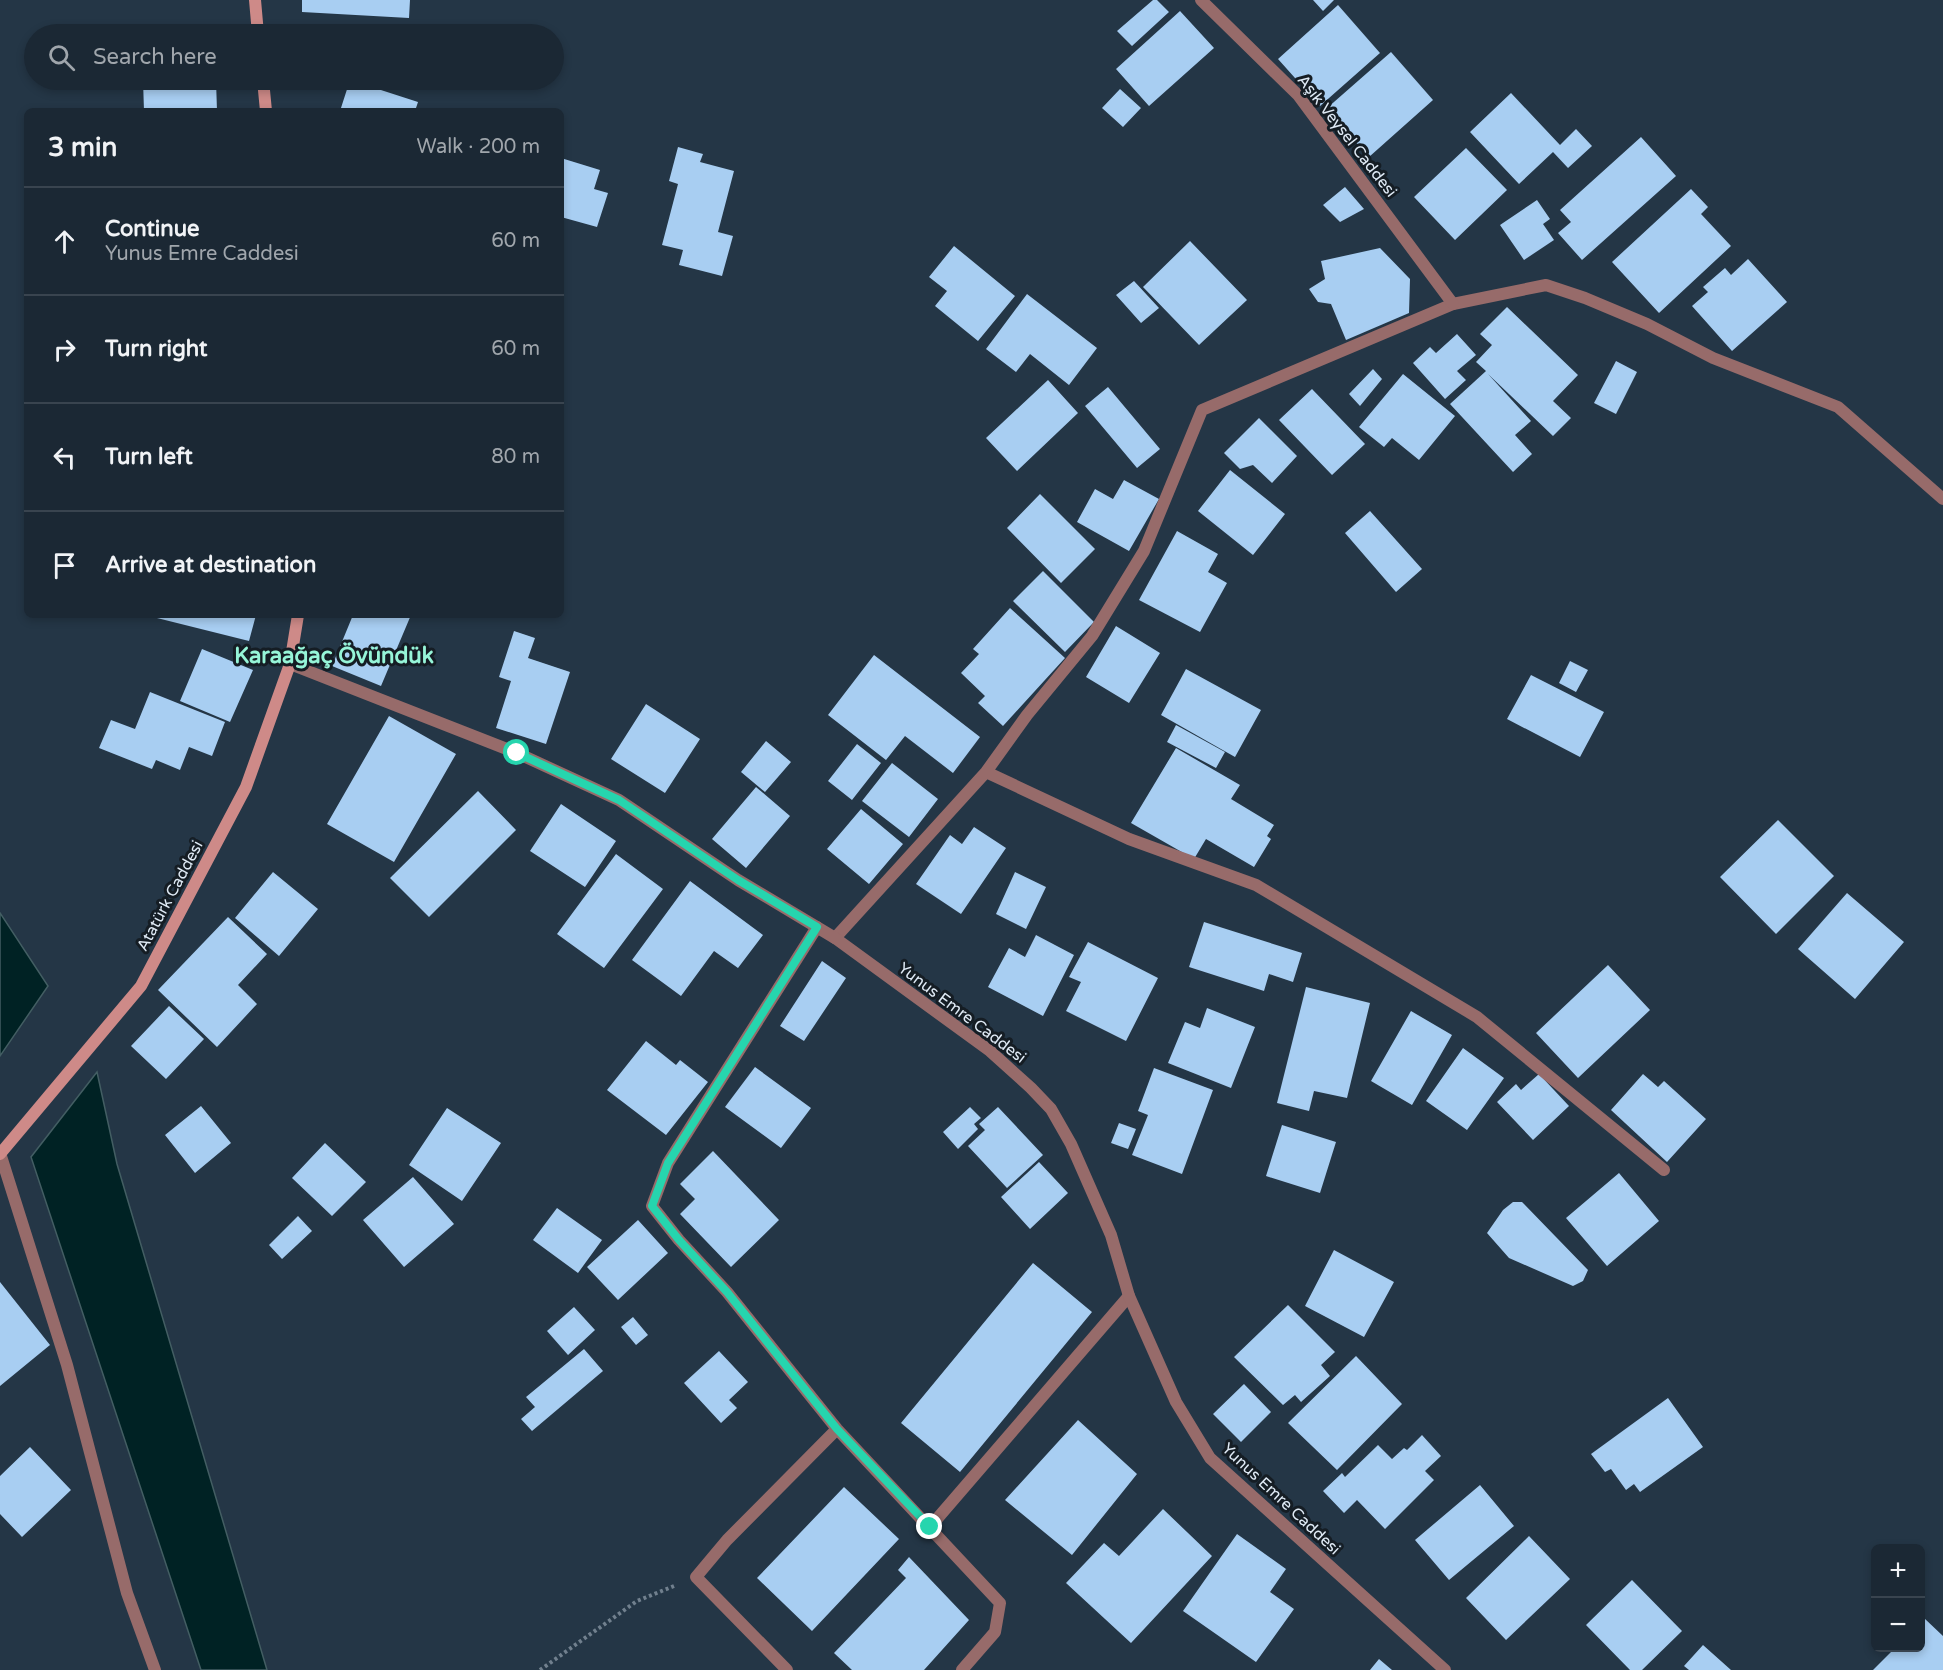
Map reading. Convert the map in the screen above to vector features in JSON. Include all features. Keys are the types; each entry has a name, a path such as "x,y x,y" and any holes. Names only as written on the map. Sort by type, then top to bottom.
{"main road":[{"path":"255,0 257,24"},
{"path":"264,90 266,108"},
{"name":"Atatürk Caddesi","path":"0,1154 141,986 246,788 290,664 298,618"}],"street":[{"name":"Aşık Veysel Caddesi","path":"1201,0 1298,95 1453,304"},
{"path":"835,938 986,772 1027,715 1092,636 1143,551 1202,410 1453,304 1546,285 1585,298 1647,324 1713,358 1838,407 1943,499"},
{"name":"Yunus Emre Caddesi","path":"290,664 517,753 619,800 738,880 835,938 990,1051 1051,1109 1071,1144 1111,1235 1129,1296 1176,1402 1210,1458 1445,1670"},
{"path":"986,772 1129,839 1256,885 1477,1017 1664,1170"},
{"path":"817,927 668,1163 652,1206 679,1240 727,1292 837,1429 1000,1602 994,1632 962,1670"},
{"path":"0,1154 67,1365 127,1593 155,1670"},
{"path":"930,1527 1129,1296"},
{"path":"787,1670 696,1576 727,1540 837,1429"}],"path":[{"path":"540,1670 637,1601 696,1576"}],"shaded area":[{"path":"0,913 48,986 0,1056"},
{"path":"97,1072 117,1164 267,1670 201,1670 31,1157"}],"building":[{"path":"302,0 410,0 409,18 302,12"},
{"path":"1153,0 1157,0 1169,12 1132,46 1117,31"},
{"path":"1313,0 1334,0 1323,11"},
{"path":"1338,5 1380,53 1320,106 1278,59"},
{"path":"1180,11 1214,48 1149,106 1116,69"},
{"path":"1391,52 1433,100 1369,157 1326,109"},
{"path":"1120,89 1141,108 1123,127 1102,108"},
{"path":"143,90 216,90 217,108 144,108"},
{"path":"347,90 381,90 418,102 416,108 341,108"},
{"path":"1511,93 1560,145 1576,129 1592,146 1568,168 1553,152 1519,184 1470,132"},
{"path":"1641,137 1676,176 1582,260 1558,233 1571,222 1560,210"},
{"path":"678,147 703,154 700,162 734,171 718,232 733,236 722,276 679,265 683,250 662,245 678,184 669,181"},
{"path":"1466,148 1507,190 1455,240 1414,197"},
{"path":"564,159 600,170 594,189 608,193 597,227 564,218"},
{"path":"1345,187 1364,209 1340,222 1323,205"},
{"path":"1691,189 1708,207 1701,214 1731,246 1659,313 1612,262"},
{"path":"1537,200 1550,219 1543,224 1554,240 1524,260 1500,225"},
{"path":"1190,241 1247,300 1199,345 1143,287"},
{"path":"954,246 1015,296 978,341 935,306 947,291 929,277"},
{"path":"1380,248 1410,279 1409,313 1346,340 1331,304 1318,302 1309,289 1325,279 1321,261"},
{"path":"1748,259 1787,302 1732,351 1692,306 1708,292 1703,287 1725,268 1731,275"},
{"path":"1134,281 1159,308 1141,323 1116,295"},
{"path":"1027,294 1097,348 1069,385 1030,354 1016,372 986,349"},
{"path":"1507,307 1578,375 1553,401 1571,418 1553,436 1488,374 1531,421 1515,435 1532,454 1513,472 1450,404 1486,371 1476,362 1492,345 1480,334"},
{"path":"1457,334 1476,355 1457,371 1466,380 1445,399 1413,363 1430,347 1436,353"},
{"path":"1616,361 1637,372 1616,414 1594,403"},
{"path":"1373,369 1382,379 1360,406 1349,394"},
{"path":"1403,374 1455,416 1419,460 1392,438 1384,447 1359,427"},
{"path":"1048,380 1078,413 1017,471 986,438"},
{"path":"1108,387 1160,449 1137,468 1085,406"},
{"path":"1312,389 1365,444 1332,475 1279,420"},
{"path":"1259,418 1297,456 1272,483 1253,465 1240,469 1224,453"},
{"path":"1230,470 1285,514 1253,555 1198,511"},
{"path":"1124,480 1159,499 1129,551 1077,522 1095,489 1113,499"},
{"path":"1040,494 1095,549 1061,583 1007,528"},
{"path":"1370,511 1422,569 1396,592 1345,533"},
{"path":"1177,531 1218,554 1208,572 1227,583 1200,632 1139,600"},
{"path":"1043,571 1094,622 1065,652 1013,601"},
{"path":"1010,608 1065,658 1003,726 978,703 985,696 961,673 979,654 973,649"},
{"path":"157,618 255,618 249,641"},
{"path":"352,618 410,618 381,686 332,666"},
{"path":"1116,626 1160,653 1129,703 1086,677"},
{"path":"514,631 535,638 528,658 570,672 546,744 496,728 511,681 499,677"},
{"path":"202,649 253,670 230,722 180,701"},
{"path":"874,655 980,737 953,773 905,736 886,760 828,715"},
{"path":"1570,661 1588,670 1576,692 1559,683"},
{"path":"1186,669 1261,710 1235,757 1161,715"},
{"path":"1531,675 1604,712 1580,757 1507,719"},
{"path":"150,692 225,722 212,756 189,747 180,770 156,760 152,769 99,748 111,720 135,729"},
{"path":"646,704 700,739 665,793 611,759"},
{"path":"389,716 456,754 394,862 327,824"},
{"path":"1176,725 1225,752 1216,768 1167,742"},
{"path":"766,741 791,762 765,792 741,772"},
{"path":"857,744 881,763 852,800 828,781"},
{"path":"1176,748 1240,785 1231,799 1274,825 1267,836 1271,839 1254,867 1206,839 1194,859 1131,823"},
{"path":"892,763 938,799 909,837 862,801"},
{"path":"756,787 790,816 746,868 712,839"},
{"path":"478,791 516,830 429,917 390,878"},
{"path":"561,804 616,841 585,887 530,851"},
{"path":"861,809 903,844 869,884 827,849"},
{"path":"1778,820 1834,876 1776,934 1720,877"},
{"path":"974,827 1006,848 961,914 916,884 950,835 962,844"},
{"path":"616,854 663,889 604,968 557,934"},
{"path":"273,872 318,909 279,956 235,918"},
{"path":"1015,872 1046,887 1026,929 996,914"},
{"path":"690,881 763,935 738,968 714,951 681,996 632,960"},
{"path":"1847,893 1904,942 1855,999 1798,949"},
{"path":"228,917 267,954 238,985 257,1004 217,1047 158,990"},
{"path":"1204,922 1302,953 1293,982 1269,974 1264,991 1189,967"},
{"path":"1036,935 1074,955 1043,1016 988,987 1009,948 1025,957"},
{"path":"1088,942 1158,978 1126,1041 1066,1011 1081,982 1069,977"},
{"path":"822,961 846,978 804,1041 780,1026"},
{"path":"1608,965 1650,1010 1578,1078 1536,1033"},
{"path":"1306,987 1370,1003 1347,1098 1314,1091 1309,1111 1277,1103"},
{"path":"169,1006 204,1039 166,1079 131,1046"},
{"path":"1207,1008 1255,1027 1231,1088 1168,1063 1185,1022 1200,1028"},
{"path":"1411,1011 1452,1035 1412,1105 1371,1081"},
{"path":"646,1041 676,1065 680,1060 708,1082 666,1135 607,1090"},
{"path":"1463,1048 1504,1078 1467,1130 1426,1101"},
{"path":"755,1067 811,1108 781,1148 725,1107"},
{"path":"1154,1068 1213,1090 1182,1174 1132,1155 1148,1115 1138,1111"},
{"path":"1539,1074 1569,1106 1533,1140 1497,1102 1516,1084 1521,1090"},
{"path":"1643,1074 1658,1087 1664,1081 1706,1119 1667,1162 1611,1110"},
{"path":"201,1106 231,1143 195,1173 165,1135"},
{"path":"970,1107 981,1118 974,1124 978,1129 958,1149 943,1132"},
{"path":"998,1107 1043,1155 1007,1188 968,1146 985,1130 979,1124"},
{"path":"447,1108 501,1143 462,1201 409,1165"},
{"path":"1119,1123 1136,1129 1128,1149 1111,1143"},
{"path":"1282,1125 1336,1142 1320,1193 1266,1176"},
{"path":"325,1143 366,1182 332,1216 292,1178"},
{"path":"713,1151 779,1220 731,1267 680,1214 695,1199 680,1184"},
{"path":"1039,1162 1068,1193 1030,1229 1001,1197"},
{"path":"1619,1173 1659,1221 1607,1266 1566,1218"},
{"path":"413,1177 454,1224 404,1267 363,1220"},
{"path":"1513,1202 1522,1202 1588,1270 1583,1281 1573,1286 1509,1258 1487,1233 1503,1210"},
{"path":"557,1208 602,1240 578,1273 533,1240"},
{"path":"298,1216 312,1231 282,1259 269,1245"},
{"path":"638,1220 668,1253 618,1300 587,1267"},
{"path":"1334,1250 1394,1282 1364,1337 1305,1306"},
{"path":"1033,1263 1092,1312 960,1472 901,1423"},
{"path":"0,1282 50,1345 0,1386"},
{"path":"1288,1305 1335,1352 1321,1365 1330,1376 1301,1402 1295,1395 1283,1405 1234,1357"},
{"path":"574,1307 595,1330 568,1355 547,1331"},
{"path":"633,1317 648,1335 636,1345 621,1327"},
{"path":"584,1349 603,1371 532,1431 521,1419 535,1407 526,1397"},
{"path":"719,1351 748,1382 729,1400 737,1408 721,1423 684,1383"},
{"path":"1356,1356 1402,1404 1337,1470 1288,1423"},
{"path":"1244,1384 1271,1412 1241,1442 1213,1414"},
{"path":"1668,1398 1703,1447 1640,1492 1634,1484 1626,1490 1611,1469 1605,1472 1591,1454"},
{"path":"1078,1420 1137,1474 1072,1555 1005,1500"},
{"path":"1422,1435 1441,1456 1425,1471 1434,1480 1385,1529 1357,1500 1344,1513 1323,1491 1342,1473 1345,1477 1378,1445 1392,1459 1404,1448 1407,1450"},
{"path":"30,1447 71,1490 22,1537 0,1514 0,1476"},
{"path":"1480,1485 1514,1526 1449,1580 1415,1540"},
{"path":"844,1487 899,1539 812,1631 757,1578"},
{"path":"1163,1509 1212,1556 1131,1643 1066,1583 1104,1543 1119,1556"},
{"path":"1237,1534 1286,1569 1270,1592 1294,1609 1256,1662 1183,1611"},
{"path":"1529,1536 1570,1579 1506,1640 1466,1598"},
{"path":"909,1557 969,1620 924,1670 852,1670 834,1653 906,1578 898,1570"},
{"path":"1632,1580 1682,1631 1642,1670 1630,1670 1586,1625"},
{"path":"1925,1619 1943,1636 1943,1670 1873,1670 1891,1652 1925,1652"},
{"path":"1703,1645 1731,1670 1689,1670 1684,1666"},
{"path":"1379,1659 1392,1670 1370,1670"}],"district":[{"name":"Karaağaç Övündük","path":"334,656"}],"route":[{"path":"517,753 619,800 738,880 817,927 668,1163 652,1206 679,1240 727,1292 837,1429 930,1527"}]}
